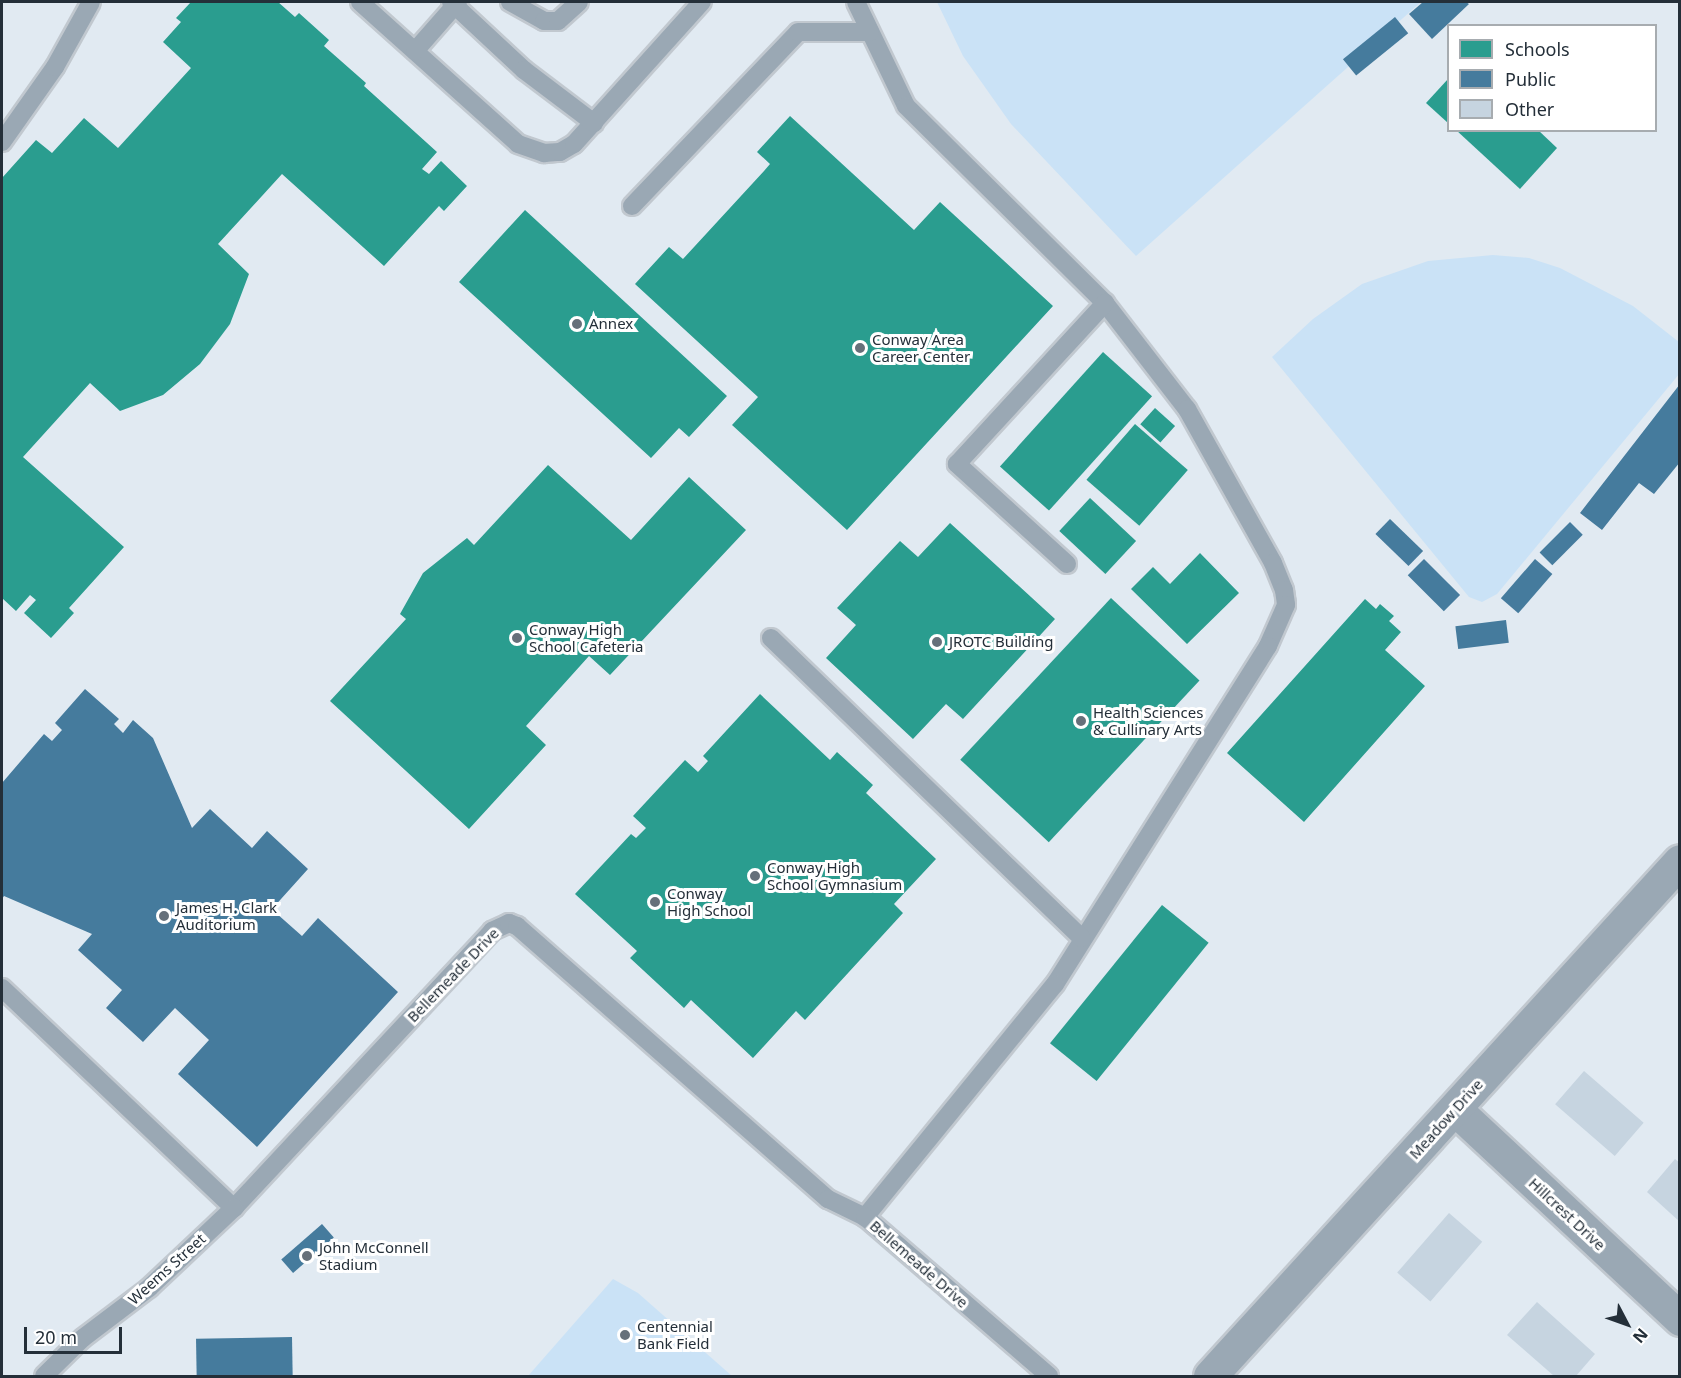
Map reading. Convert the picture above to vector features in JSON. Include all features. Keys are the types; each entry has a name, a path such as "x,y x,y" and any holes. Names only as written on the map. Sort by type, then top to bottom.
{"street":[{"name":"Meadow Drive","path":"1210,1377 1680,861"},
{"name":"Hillcrest Drive","path":"1455,1109 1680,1319"}],"lane":[{"path":"2,142 55,67 92,2"},
{"path":"360,2 518,144 531,150 560,152 574,144 594,123 702,2"},
{"path":"510,2 544,21 558,21 579,2"},
{"path":"856,2 906,106 1105,303 1198,425 1273,563 1284,590 1286,605 1268,646 1055,984 865,1217"},
{"path":"415,51 454,3 524,70 594,123"},
{"path":"632,206 798,33 870,32"},
{"path":"1067,564 957,464 1105,303"},
{"path":"771,638 1082,938"},
{"name":"Bellemeade Drive","path":"234,1208 492,931 509,923 524,931 828,1199 865,1217 1049,1377"},
{"path":"2,988 234,1208"},
{"name":"Weems Street","path":"44,1377 82,1338 149,1288 234,1208"}],"shaded area":[{"path":"937,2 1421,2 1136,256 1011,124 963,56"},
{"path":"1493,255 1529,258 1560,268 1633,306 1679,342 1680,373 1497,594 1482,602 1469,597 1272,357 1313,319 1362,284 1428,261"},
{"name":"Centennial Bank Field","path":"613,1279 638,1293 732,1376 528,1376"}],"building: Schools":[{"path":"191,2 278,2 295,17 299,13 329,40 324,46 366,83 364,86 437,152 422,169 429,174 441,161 467,186 444,211 439,206 384,266 282,174 218,244 249,274 230,324 200,364 163,395 120,411 90,383 23,457 124,547 69,608 74,613 51,638 24,613 36,600 30,595 16,611 2,598 2,178 36,140 52,153 84,118 118,148 191,68 163,42 181,22 176,18"},
{"path":"1447,80 1447,122 1426,103"},
{"name":"Conway Area Career Center","path":"790,116 914,230 940,202 1053,306 847,530 732,425 758,397 635,284 669,247 683,259 770,164 757,152"},
{"path":"1458,132 1540,132 1557,148 1520,189"},
{"name":"Annex","path":"525,210 727,396 689,437 679,428 651,458 459,282"},
{"path":"1103,352 1152,396 1049,511 1000,466"},
{"path":"1155,408 1175,426 1160,442 1140,424"},
{"path":"1135,424 1188,470 1139,526 1086,480"},
{"name":"Conway High School Cafeteria","path":"548,465 631,540 689,477 746,530 610,675 589,656 526,726 546,745 469,829 330,701 406,619 400,614 423,573 467,538 474,545"},
{"path":"1090,498 1136,541 1105,574 1059,531"},
{"name":"JROTC Building","path":"950,523 1055,619 963,719 946,704 913,739 826,658 856,625 837,608 900,541 918,557"},
{"path":"1200,553 1239,593 1187,644 1131,589 1153,567 1170,584"},
{"name":"Health Sciences & Cullinary Arts","path":"1111,598 1199,681 1049,842 960,760"},
{"path":"1365,599 1376,609 1380,604 1394,616 1389,621 1401,632 1385,650 1425,686 1304,822 1227,753"},
{"name":"Conway High School Gymnasium","path":"760,694 830,760 837,752 873,785 866,793 936,859 894,904 903,913 805,1020 796,1011 753,1058 691,1000 684,1008 630,958 637,951 575,894 631,834 636,838 646,828 633,816 685,760 698,772 708,761 703,756"},
{"path":"1162,905 1209,943 1097,1081 1050,1043"}],"building: Public":[{"path":"1423,2 1466,2 1469,4 1432,39 1409,14"},
{"path":"1395,17 1408,33 1356,75 1343,59"},
{"path":"1680,384 1680,462 1654,494 1639,483 1602,530 1580,513"},
{"path":"1390,519 1423,551 1409,566 1375,534"},
{"path":"1570,522 1583,535 1552,565 1540,552"},
{"path":"1424,559 1460,595 1444,611 1408,575"},
{"path":"1535,559 1552,574 1518,613 1501,598"},
{"path":"1506,620 1509,643 1458,649 1455,626"},
{"name":"James H. Clark Auditorium","path":"85,689 119,719 114,724 123,733 133,720 153,738 192,828 210,809 252,848 267,831 308,869 272,909 276,913 302,936 318,918 398,992 257,1147 178,1074 209,1040 175,1008 143,1042 106,1008 122,990 78,950 92,934 4,896 2,899 2,783 44,734 52,741 62,730 55,723"},
{"path":"322,1224 334,1238 293,1273 281,1259"},
{"path":"292,1337 293,1376 197,1376 196,1339"}],"building: Other":[{"path":"1584,1071 1644,1123 1615,1156 1555,1104"},
{"path":"1675,1159 1680,1163 1680,1222 1647,1192"},
{"path":"1449,1213 1482,1242 1430,1301 1397,1273"},
{"path":"1537,1302 1595,1354 1576,1376 1554,1376 1507,1335"}],"place":[{"name":"Annex","path":"577,324"},
{"name":"Conway Area Career Center","path":"860,348"},
{"name":"Conway High School Cafeteria","path":"517,638"},
{"name":"JROTC Building","path":"937,642"},
{"name":"Health Sciences & Cullinary Arts","path":"1081,721"},
{"name":"Conway High School Gymnasium","path":"755,876"},
{"name":"Conway High School","path":"655,902"},
{"name":"James H. Clark Auditorium","path":"164,916"},
{"name":"John McConnell Stadium","path":"307,1256"},
{"name":"Centennial Bank Field","path":"625,1335"}]}
